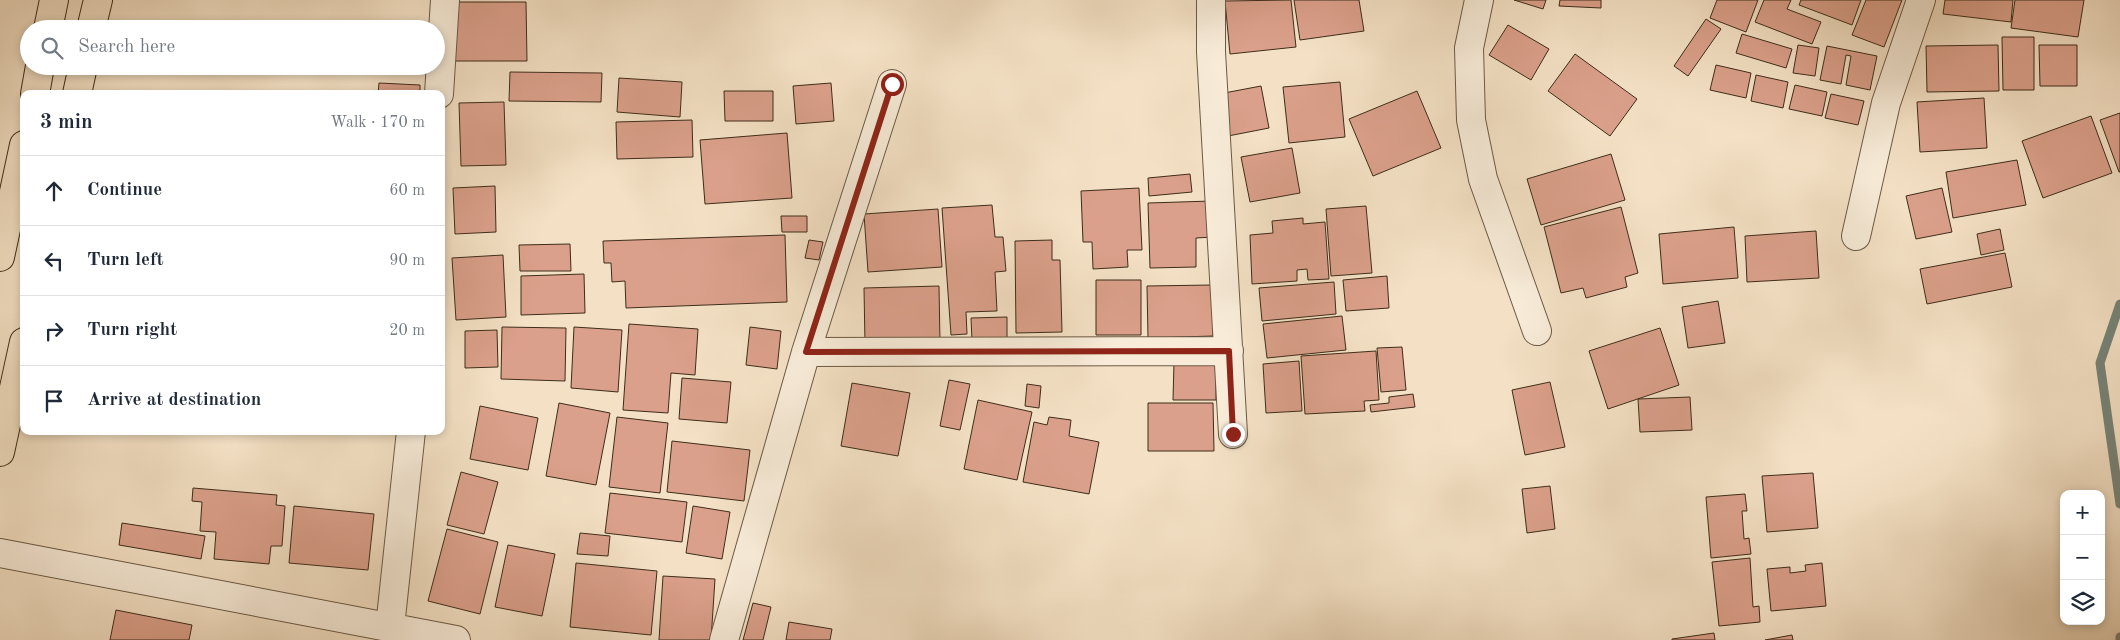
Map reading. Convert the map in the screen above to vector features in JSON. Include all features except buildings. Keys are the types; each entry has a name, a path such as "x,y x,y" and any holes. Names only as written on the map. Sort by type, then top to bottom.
{"highway":[{"path":"50,20 54,0"},
{"path":"93,20 98,0"},
{"path":"36,90 38,75"},
{"path":"78,90 81,75"},
{"path":"0,258 20,164"},
{"path":"0,452 20,360"}],"street":[{"path":"444,20 445,0"},
{"path":"1211,0 1211,52 1233,434"},
{"path":"1479,0 1470,48 1471,120 1483,179 1537,331"},
{"path":"1856,236 1886,104 1921,0"},
{"path":"439,90 440,75"},
{"path":"724,640 806,352 892,84"},
{"path":"806,352 1229,351"},
{"path":"390,627 411,435"},
{"path":"0,553 456,640"}],"waterway":[{"path":"2120,304 2100,363 2120,504"}],"route":[{"path":"892,84 806,352 1229,351 1233,434"}]}
